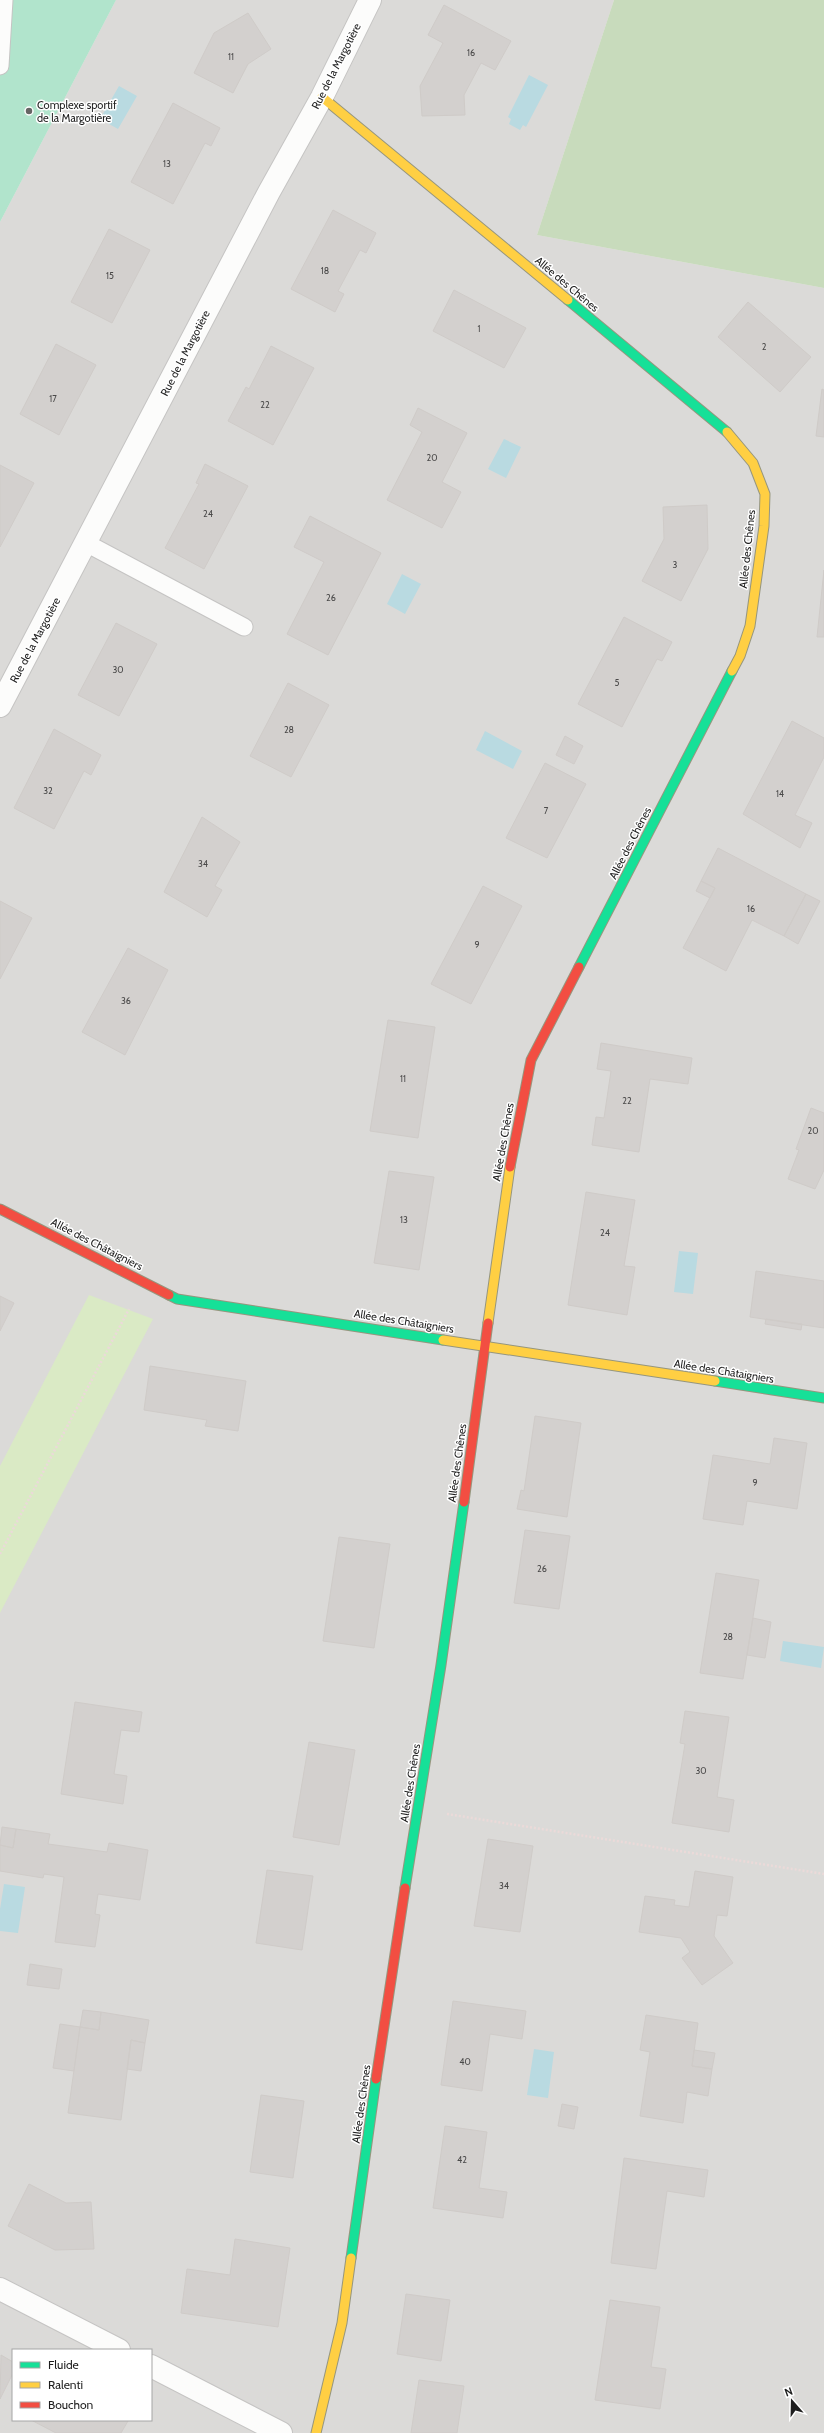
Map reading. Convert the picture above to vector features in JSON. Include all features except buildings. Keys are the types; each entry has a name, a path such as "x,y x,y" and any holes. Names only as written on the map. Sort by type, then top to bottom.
{"street":[{"name":"Rue de la Margotière","path":"0,706 269,192 322,97 370,0"},
{"name":"Allée des Chênes","path":"316,2433 342,2323 390,1983 418,1810 486,1346 514,1139 531,1060 740,656 750,626 764,526 765,494 753,463 729,433 322,97"},
{"name":"Allée des Châtaigniers","path":"0,1209 178,1299 824,1398"},
{"path":"0,2289 117,2349"},
{"path":"152,2367 281,2433"}],"lane":[{"path":"0,66 4,0"},
{"path":"86,543 244,628"}],"path":[{"path":"0,1554 144,1282"},
{"path":"418,1810 824,1874"}],"shaded area":[{"path":"116,0 614,0 537,235 824,288 824,2433 0,2433 0,222"}],"green space":[{"name":"Complexe sportif de la Margotière","path":"0,0 116,0 0,222"},
{"path":"614,0 824,0 824,288 537,235"},
{"path":"89,1295 153,1319 0,1613 0,1466"}],"water":[{"path":"529,75 548,85 526,127 523,125 520,130 509,124 511,119 508,117"},
{"path":"119,86 137,96 118,129 100,119"},
{"path":"504,439 521,447 506,478 488,469"},
{"path":"402,574 421,584 405,614 387,604"},
{"path":"485,731 522,751 513,769 476,750"},
{"path":"679,1251 698,1253 693,1294 674,1292"},
{"path":"783,1641 824,1647 821,1668 780,1661"},
{"path":"4,1884 25,1887 18,1933 0,1931 0,1909"},
{"path":"534,2049 554,2052 548,2098 527,2095"}],"traffic: fast":[{"path":"568,300 727,432"},
{"path":"579,967 732,671"},
{"path":"169,1295 177,1299 443,1340"},
{"path":"715,1381 824,1398"},
{"path":"405,1888 441,1665 464,1502"},
{"path":"351,2258 376,2079"}],"traffic: slow":[{"path":"322,97 568,300"},
{"path":"727,432 753,463 765,494 764,526 750,626 740,656 732,671"},
{"path":"488,1323 510,1167"},
{"path":"443,1340 715,1381"},
{"path":"316,2433 342,2323 351,2258"}],"traffic: jam":[{"path":"510,1167 531,1060 579,967"},
{"path":"0,1209 169,1295"},
{"path":"464,1502 488,1323"},
{"path":"376,2079 405,1888"}],"place":[{"name":"Complexe sportif de la Margotière","path":"29,111"}]}
